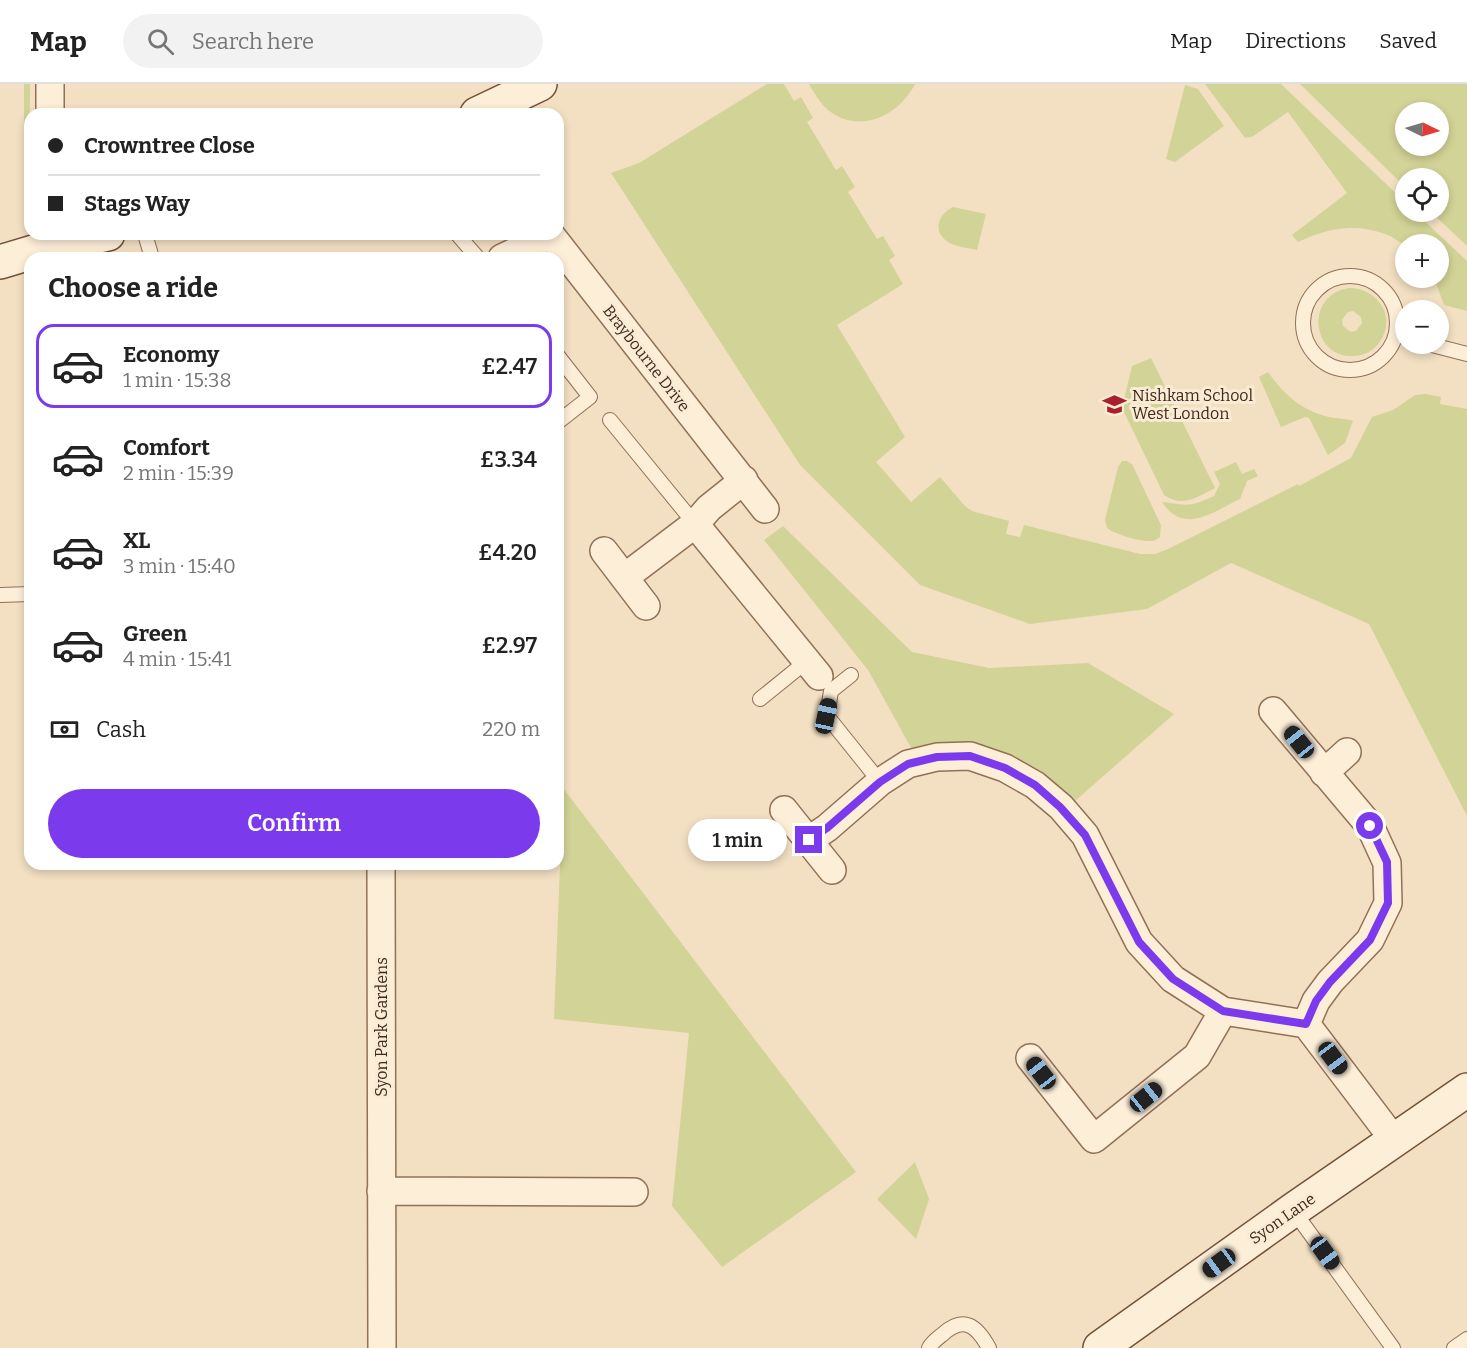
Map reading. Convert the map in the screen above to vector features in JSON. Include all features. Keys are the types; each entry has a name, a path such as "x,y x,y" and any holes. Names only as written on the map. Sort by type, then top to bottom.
{"main road":[{"path":"490,108 540,84"},
{"path":"0,262 50,240"},
{"name":"Syon Lane","path":"1100,1348 1293,1210 1467,1090"}],"street":[{"path":"50,84 50,108"},
{"name":"Braybourne Drive","path":"514,252 538,240"},
{"name":"Braybourne Drive","path":"555,240 765,508"},
{"path":"625,577 695,524 709,508 744,480"},
{"path":"695,524 813,668"},
{"path":"604,551 646,606"},
{"path":"1273,711 1370,826 1387,862 1388,903 1370,940 1330,982 1316,1001 1306,1024"},
{"path":"1324,773 1347,752"},
{"path":"809,840 827,828 880,782 908,764 937,757 970,756 1005,768 1035,785 1060,807 1085,835 1139,942 1173,979 1223,1011 1306,1024 1394,1140"},
{"path":"784,810 832,870"},
{"name":"Syon Park Gardens","path":"381,870 382,1348"},
{"path":"1030,1058 1094,1139 1197,1056 1223,1011"},
{"path":"381,1191 634,1192"}],"lane":[{"path":"462,240 473,252"},
{"path":"1344,276 1359,277 1373,282 1385,292 1393,305 1401,336 1378,360 1364,368 1349,370 1334,367 1320,359 1310,348 1304,333 1303,317 1308,303 1317,290 1329,281 1344,276"},
{"path":"1449,349 1467,354"},
{"path":"564,363 591,397 564,417"},
{"path":"610,420 695,524"},
{"path":"0,595 24,594"},
{"path":"760,699 813,668"},
{"path":"851,675 831,691 826,716 880,782"},
{"path":"1293,1210 1393,1348"},
{"path":"929,1348 946,1330 959,1323 969,1324 989,1348"},
{"path":"1454,1348 1467,1339"}],"green space":[{"path":"24,84 30,84 30,108 24,108"},
{"path":"767,84 784,84 794,101 801,97 813,118 807,122 836,170 842,166 855,187 848,192 877,239 883,236 895,256 889,260 903,284 837,325 905,437 876,462 911,502 940,477 972,511 1009,521 1006,534 1020,537 1024,525 1140,554 1155,554 1298,484 1299,486 1351,458 1372,417 1393,410 1415,395 1426,394 1441,397 1440,404 1467,409 1467,816 1369,624 1231,563 1147,609 1030,624 920,585 800,465 611,173 639,163"},
{"path":"809,84 915,84 908,95 889,113 865,121 852,121 828,110"},
{"path":"1205,84 1281,84 1395,192 1395,222 1426,222 1438,234 1395,234 1395,239 1374,231 1352,228 1331,230 1298,242 1292,235 1347,193 1288,112 1252,137 1245,138"},
{"path":"1300,84 1467,84 1467,246 1442,222 1449,222 1449,168 1395,168 1395,177"},
{"path":"1185,85 1198,89 1224,126 1175,162 1166,159"},
{"path":"953,207 986,214 977,250 951,244 940,233 941,219"},
{"path":"1449,244 1467,261 1467,311 1449,306 1449,300 1442,300 1438,288 1449,288"},
{"path":"1349,288 1360,289 1373,296 1385,312 1386,326 1382,339 1377,346 1365,354 1355,356 1340,354 1329,348 1322,338 1319,326 1320,313 1325,302 1335,293","holes":["1353,311 1361,317 1362,323 1356,331 1351,332 1343,326 1342,320 1348,312"]},
{"path":"1151,358 1215,488 1190,500 1177,501 1164,495 1122,408 1132,366"},
{"path":"1268,372 1287,394 1310,411 1332,418 1353,421 1345,443 1328,455 1309,418 1305,417 1281,427 1259,377"},
{"path":"1122,461 1132,464 1161,525 1160,537 1155,540 1135,539 1107,528 1105,520 1118,467"},
{"path":"1236,462 1242,474 1254,469 1258,476 1247,481 1240,499 1200,518 1189,519 1180,518 1162,502 1188,505 1214,496 1220,484 1214,472"},
{"path":"783,526 912,652 989,668 1088,663 1174,714 1075,801 1022,765 915,755 868,670 764,540"},
{"path":"564,789 856,1172 722,1267 672,1206 689,1033 554,1019 560,870 564,870"},
{"path":"915,1162 929,1199 916,1239 877,1199"}],"place":[{"name":"Nishkam School West London","path":"1114,404"}],"route":[{"path":"809,840 827,828 880,782 908,764 937,757 970,756 1005,768 1035,785 1060,807 1085,835 1139,942 1173,979 1223,1011 1306,1024 1316,1001 1330,982 1370,940 1388,903 1387,862 1370,826"}]}
